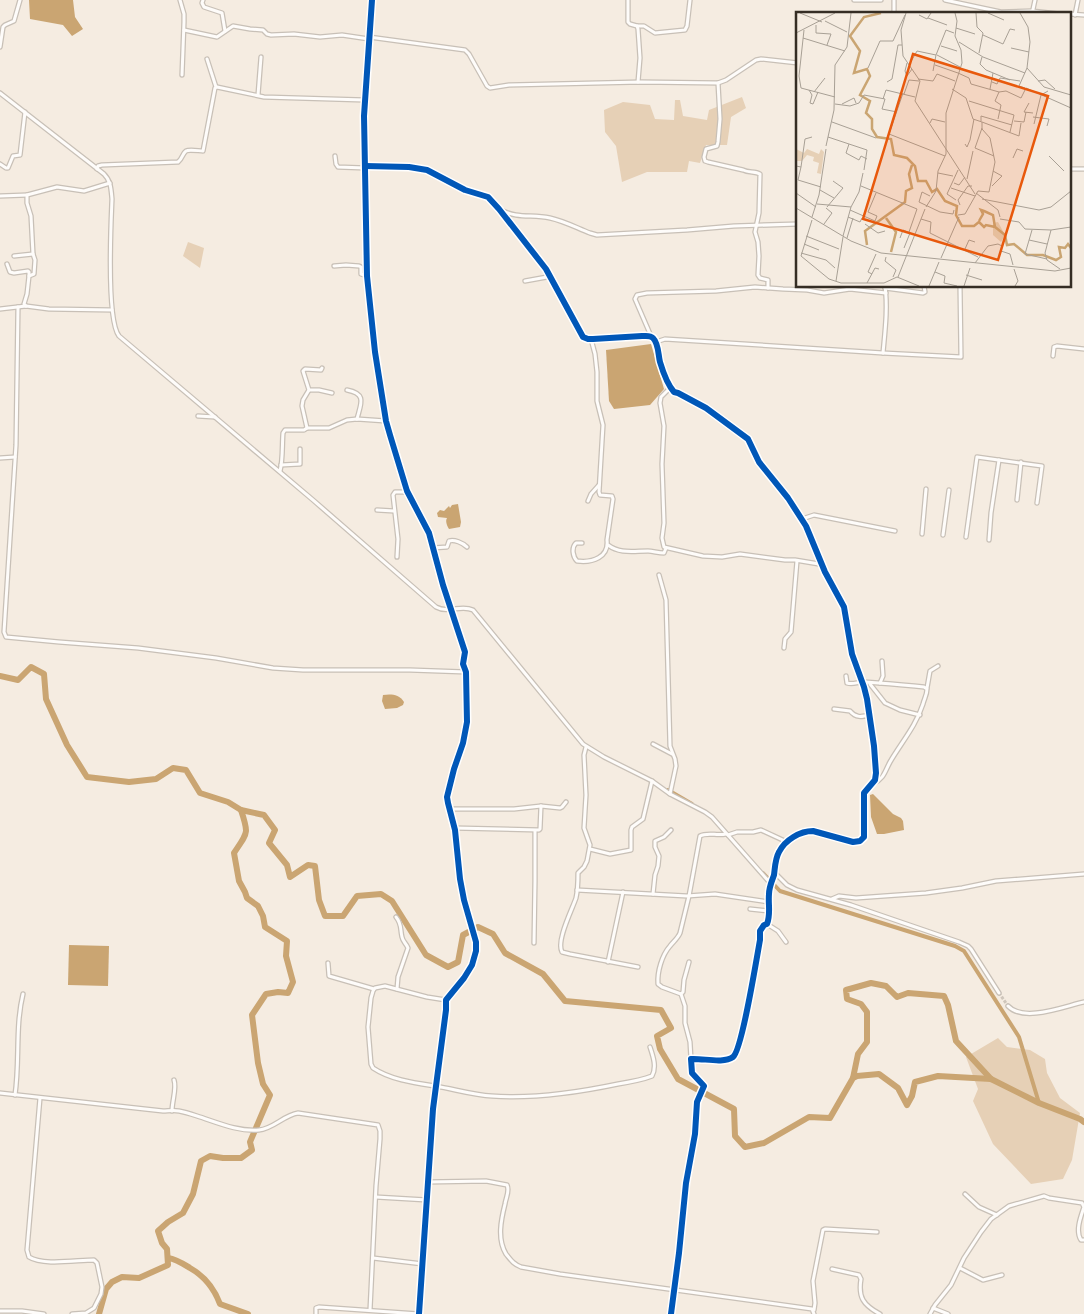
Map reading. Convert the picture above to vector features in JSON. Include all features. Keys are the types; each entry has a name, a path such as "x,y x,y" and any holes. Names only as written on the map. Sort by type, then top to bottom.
{"street":[{"path":"0,47 4,26 15,20 20,0"},
{"path":"180,0 184,14 182,75"},
{"path":"203,0 204,7 222,13 225,31"},
{"path":"372,0 364,100 367,276 375,352 386,420 407,492 426,526 465,652 463,664 466,672 467,722 447,797 455,828 460,879 476,942 476,954 464,978 446,1000 436,1091"},
{"path":"628,0 628,22 637,26 645,26 655,33 685,30 690,0"},
{"path":"854,0 881,0"},
{"path":"944,0 1001,12 1032,12 1035,0"},
{"path":"1076,15 1078,0"},
{"path":"1072,14 1084,15"},
{"path":"184,30 217,37 231,26 236,26 263,30 271,35 294,34 320,37 342,35 465,50 490,88 515,85 638,82 718,83 758,59 796,63"},
{"path":"637,26 640,58 638,82"},
{"path":"258,95 261,57"},
{"path":"97,168 176,162 181,160 187,150 203,151 216,87 208,59"},
{"path":"718,83 720,119 718,142 717,146 706,149 704,157 705,161 708,162 746,172 760,173 759,213 755,232 759,256 758,275 760,278 768,280 768,288"},
{"path":"216,87 264,97 364,100"},
{"path":"0,93 97,168 107,177 110,183 112,199 112,310 119,336 215,417 281,468 436,607 440,609 467,608 473,610 578,740 586,747 671,791 712,817 772,882"},
{"path":"0,164 8,168 13,156 20,155 25,112"},
{"path":"334,156 338,167 409,167 427,170 465,190 484,196 499,209 539,259 551,277 580,333 585,338 652,337"},
{"path":"0,196 27,194 57,188 84,191 110,183"},
{"path":"27,194 35,260 34,274 29,276"},
{"path":"499,209 515,216 550,218 592,234 796,224"},
{"path":"14,256 33,254"},
{"path":"7,264 10,272 29,272 24,304 26,306"},
{"path":"334,266 358,265 362,274 367,276"},
{"path":"525,281 547,276 551,277"},
{"path":"873,783 876,772 870,715 863,682 852,654 844,607 821,563 803,519 759,462 748,439 706,408 674,392 670,388 660,362 656,342 635,300 637,296 646,293 694,292 755,287 828,293 850,289 886,293"},
{"path":"882,353 885,326 885,288"},
{"path":"891,288 923,293 925,292 924,288"},
{"path":"656,342 665,339 961,357 960,288"},
{"path":"0,309 26,306 49,309 112,310"},
{"path":"18,307 15,457 4,632 6,637 138,648 216,658 273,668 466,672"},
{"path":"582,543 575,544 573,550 574,558 577,561 601,558 608,545 613,499 612,496 599,494 603,425 598,400 595,354 591,339"},
{"path":"1053,356 1054,347 1056,346 1084,349"},
{"path":"307,428 302,406 309,390 303,371 305,369 321,370 322,368"},
{"path":"670,388 663,394 660,403 664,426 662,464 663,545 666,548 709,556 722,557 740,554 821,563"},
{"path":"309,390 332,392"},
{"path":"347,390 358,393 360,396 357,419"},
{"path":"198,416 215,417"},
{"path":"281,468 284,431 287,429 329,428 347,420 357,419 386,420"},
{"path":"281,468 300,464 300,448"},
{"path":"0,458 15,457"},
{"path":"966,537 977,457 1042,466 1037,503"},
{"path":"989,540 991,513 1000,460"},
{"path":"1017,500 1021,462"},
{"path":"588,501 599,485"},
{"path":"922,534 926,489"},
{"path":"943,535 949,490"},
{"path":"397,557 398,539 394,512 394,493 407,492"},
{"path":"377,510 394,512"},
{"path":"803,519 814,515 895,531"},
{"path":"432,548 447,547 449,541 452,540 462,543 467,547"},
{"path":"608,545 625,552 647,551 664,553 666,548"},
{"path":"784,648 786,636 791,632 797,560"},
{"path":"659,575 666,600 670,746 676,762 671,791"},
{"path":"880,683 883,676 882,661"},
{"path":"691,1059 723,1060 732,1058 736,1054 746,1018 760,931 770,917 769,891 779,852 799,833 808,831 853,842 860,841 864,837 864,793 868,787 878,782 885,774 891,761 903,744 920,714 927,695 930,671 938,666"},
{"path":"846,676 848,684 863,682 927,688"},
{"path":"869,684 885,703 900,710 920,714"},
{"path":"834,709 850,710 857,717 870,715"},
{"path":"653,744 673,754"},
{"path":"586,747 584,755 586,787 584,828 590,843 590,849 586,864 579,872 578,890 562,936 560,951 608,962 638,966"},
{"path":"590,849 610,854 631,850 632,827 643,819 652,781"},
{"path":"449,809 541,806 560,808 566,802"},
{"path":"455,828 535,831 540,829 541,806"},
{"path":"653,894 659,856 655,842 671,830"},
{"path":"681,994 659,986 657,980 660,966 680,933 690,896 700,836 704,834 718,835 739,831 753,832 761,830 788,842"},
{"path":"534,944 535,831"},
{"path":"774,873 792,888 968,946 1000,993"},
{"path":"831,900 839,896 856,898 918,893 962,888 996,881 1084,874"},
{"path":"578,890 690,896 715,894 769,902"},
{"path":"608,962 623,892"},
{"path":"750,909 770,910"},
{"path":"396,917 400,922 402,939 408,948 398,977 397,989"},
{"path":"766,924 778,931 786,942"},
{"path":"689,962 681,994 685,1006 685,1023 690,1042 691,1070 693,1075"},
{"path":"328,963 329,975 331,977 375,989 385,986 446,1000"},
{"path":"375,989 371,998 368,1027 371,1064 373,1068 414,1083 468,1093 516,1097 589,1090 652,1076 654,1063 650,1047"},
{"path":"15,1095 18,1077 19,1010 23,994"},
{"path":"1008,1006 1017,1012 1040,1013 1084,1002"},
{"path":"172,1111 176,1084 174,1080"},
{"path":"671,1314 686,1183 695,1134 699,1097 704,1088 702,1083"},
{"path":"0,1093 163,1112 182,1111 253,1130 278,1123 292,1114 298,1113 378,1125 380,1138 370,1310"},
{"path":"40,1098 27,1250 29,1257 34,1260 59,1262 94,1260 97,1263 102,1287 98,1301 89,1312 72,1314"},
{"path":"316,1314 316,1308 319,1307 419,1314 433,1108"},
{"path":"428,1182 486,1181 507,1185 509,1189 503,1214 501,1242 511,1261 518,1266 814,1312 813,1281 823,1230 878,1232"},
{"path":"965,1194 978,1207 997,1215"},
{"path":"376,1196 427,1200"},
{"path":"930,1314 951,1285 964,1258 981,1232 991,1219 1009,1206 1044,1196 1082,1203 1084,1207 1079,1223 1079,1236 1081,1240 1084,1240"},
{"path":"373,1258 423,1264"},
{"path":"960,1268 983,1280 1002,1275"},
{"path":"832,1269 860,1276 861,1296 872,1309 880,1314"},
{"path":"933,1308 948,1314"},
{"path":"0,1311 44,1314"}],"shaded area":[{"path":"29,0 73,0 75,17 83,29 72,36 63,25 30,19"},
{"path":"742,97 746,108 731,117 727,145 706,145 700,163 689,161 687,172 647,172 622,182 616,146 605,132 604,110 623,102 650,105 655,119 674,120 675,100 680,100 683,116 707,120 709,110"},
{"path":"188,242 204,248 200,268 183,256"},
{"path":"651,344 664,389 650,405 614,409 609,401 606,350"},
{"path":"458,504 460,527 449,529 446,522 447,518 438,517 437,513 440,510 444,511 449,506 450,508 452,505"},
{"path":"383,695 397,696 404,702 403,705 397,708 385,709 382,701"},
{"path":"873,794 893,814 901,818 904,830 877,834 871,817 870,795"},
{"path":"69,945 109,946 108,986 68,985"},
{"path":"998,1038 1007,1047 1030,1050 1045,1059 1047,1073 1060,1098 1080,1113 1072,1160 1063,1179 1031,1184 993,1144 973,1101 978,1089 966,1057"}],"waterway":[{"path":"0,676 18,680 31,667 44,674 46,699 67,745 87,777 129,782 156,779 173,768 186,770 200,793 228,802 241,810 264,815 275,830 269,843 287,865 290,877 308,865 315,866 319,900 325,916 343,916 357,896 381,894 392,901 426,955 448,967 458,962 463,935 478,927 493,934 505,953 543,974 565,1001 661,1010 671,1028 657,1036 660,1049 678,1079 734,1109 735,1136 745,1147 764,1143 809,1117 830,1118 853,1078 879,1074 898,1088 907,1105 912,1096 915,1082 938,1076 991,1079 1039,1103 1084,1122"},
{"path":"668,790 692,804"},
{"path":"99,1314 106,1289 112,1282 122,1277 139,1278 168,1265 167,1249 162,1243 158,1231 183,1213 193,1194 201,1161 210,1156 241,1158 252,1150 250,1142 270,1095 263,1084 258,1063 252,1015 266,994 288,993 293,982 286,956 287,941 265,927 263,916 258,906 247,898 239,881 234,853 246,833 241,810"},
{"path":"763,873 780,891 955,946 964,951 1019,1037 1039,1103"},
{"path":"853,1078 858,1054 867,1042 867,1012 861,1004 847,999 846,990 871,983 886,986 897,997 908,993 944,996 948,1005 956,1041 991,1079"},
{"path":"168,1258 174,1259 200,1275 212,1288 220,1304 248,1314"}],"tunnel":[{"path":"999,993 1008,1006"},
{"path":"693,1075 702,1083"},
{"path":"433,1109 436,1091"}],"cycle path":[{"path":"372,0 364,116 367,276 375,352 390,435 407,491 429,533 443,585 465,652 463,664 466,672 467,722 463,743 447,797 455,830 464,900 476,942 476,951 472,965 446,1000 433,1109 419,1314"},
{"path":"365,166 409,167 427,170 465,190 488,197 546,269 583,337 593,339 651,336 655,340 664,374 674,392 706,408 748,439 759,462 788,498 806,526 825,572 844,607 852,654 867,699 874,746 876,773 875,780 864,793 864,837 860,841 853,842 808,831 793,837 785,844 779,852 775,864 770,889 768,920 767,924 760,931 749,1002 737,1051 733,1057 724,1060 691,1059 692,1073 704,1086 697,1102 695,1134 686,1183 671,1314"}]}
